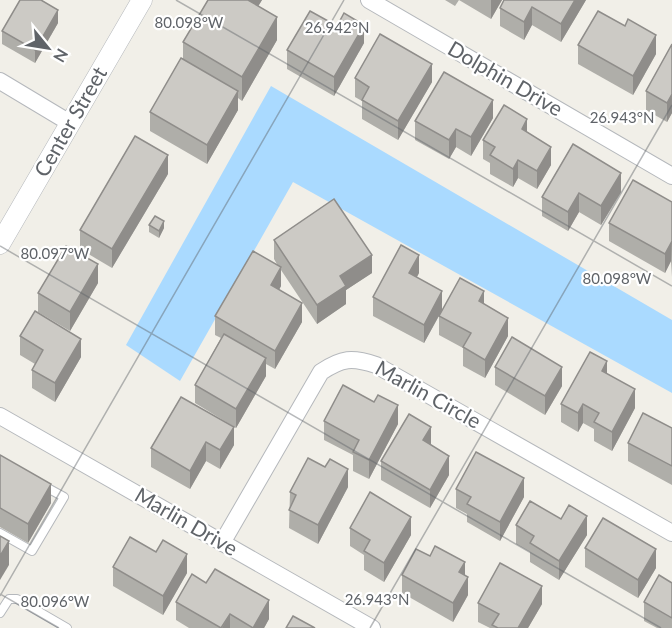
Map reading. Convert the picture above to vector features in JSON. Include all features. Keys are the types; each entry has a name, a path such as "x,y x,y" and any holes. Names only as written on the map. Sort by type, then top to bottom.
{"street":[{"name":"Center Street","path":"0,244 142,0"},
{"name":"Dolphin Drive","path":"369,0 672,176"},
{"path":"0,81 70,123"},
{"name":"Marlin Circle","path":"222,543 321,372 333,364 347,360 362,360 376,365 672,533"},
{"name":"Marlin Drive","path":"0,416 372,628"}],"lane":[{"path":"0,533 32,551 64,497 36,482"},
{"path":"0,613 9,599 17,599 67,628"}],"water":[{"path":"271,86 672,320 672,393 293,182 180,381 126,345"}],"building":[{"path":"20,0 41,0 58,10 35,50 2,31"},
{"path":"208,0 248,0 277,17 242,77 183,42"},
{"path":"504,0 575,0 561,24 532,7 524,22 500,8"},
{"path":"310,11 337,26 344,13 364,25 334,77 287,50"},
{"path":"598,11 625,26 628,19 656,35 633,76 578,45"},
{"path":"380,34 432,64 398,121 362,100 369,87 355,78"},
{"path":"672,44 672,94 667,103 646,91"},
{"path":"181,58 238,91 207,145 150,112"},
{"path":"444,72 493,100 471,137 456,129 449,140 415,121"},
{"path":"504,105 527,119 522,129 551,147 537,171 518,160 513,169 490,155 495,147 483,140"},
{"path":"135,136 168,155 112,249 80,230"},
{"path":"573,144 621,173 601,206 579,193 568,212 542,197"},
{"path":"633,180 672,202 672,241 665,254 609,223"},
{"path":"334,199 372,255 340,276 346,286 317,305 274,240"},
{"path":"155,216 164,221 159,231 149,225"},
{"path":"401,245 419,255 409,273 442,291 424,325 373,297"},
{"path":"66,246 98,264 70,312 38,293"},
{"path":"253,251 281,267 271,285 302,303 275,351 215,316"},
{"path":"460,278 484,291 479,301 508,318 485,360 463,347 471,333 439,316"},
{"path":"35,311 81,339 55,383 32,370 43,350 20,336"},
{"path":"224,334 266,358 236,409 195,385"},
{"path":"512,337 562,367 545,396 495,367"},
{"path":"590,352 607,361 602,371 635,389 612,432 594,422 599,413 583,404 578,413 561,404"},
{"path":"343,385 374,402 378,395 398,405 369,460 353,452 359,440 324,421"},
{"path":"181,397 234,427 220,450 206,442 190,471 151,448"},
{"path":"643,413 672,428 672,466 628,443"},
{"path":"409,414 431,427 423,440 449,456 430,490 381,461"},
{"path":"476,452 524,478 500,522 467,504 471,497 456,489"},
{"path":"0,455 51,484 28,524 0,508"},
{"path":"308,458 325,467 330,459 348,469 318,525 289,510 296,495 290,492"},
{"path":"370,492 411,517 384,563 364,551 370,540 350,528"},
{"path":"530,501 561,519 569,505 587,516 559,561 530,543 534,536 516,525"},
{"path":"603,518 656,549 638,580 585,548"},
{"path":"0,536 9,541 0,556"},
{"path":"130,537 156,552 163,540 187,554 163,596 113,567"},
{"path":"435,546 465,562 459,572 468,577 453,603 402,575 416,549 430,556"},
{"path":"500,563 542,586 518,628 498,628 492,625 499,614 478,603"},
{"path":"215,569 269,600 253,628 230,614 221,628 176,602 192,574 206,583"},
{"path":"659,575 672,583 672,618 644,602"},
{"path":"293,616 315,628 286,628"}]}
